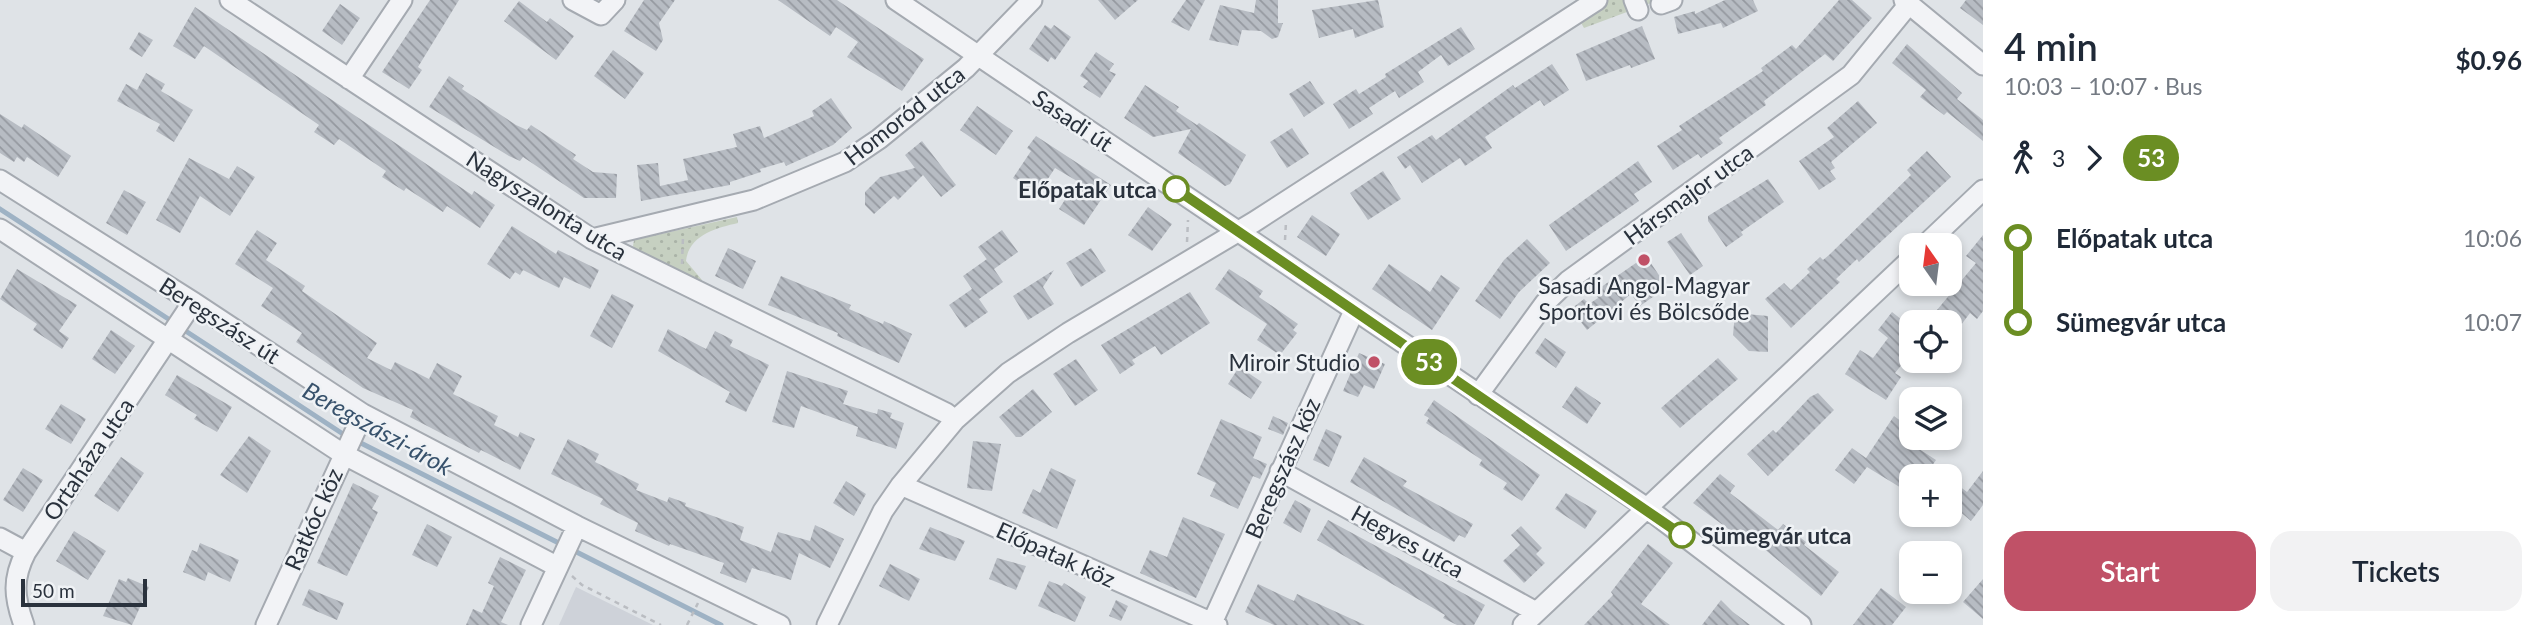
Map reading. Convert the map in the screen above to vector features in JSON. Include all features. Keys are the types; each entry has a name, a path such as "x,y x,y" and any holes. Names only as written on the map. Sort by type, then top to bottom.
{"street":[{"name":"Nagyszalonta utca","path":"230,0 592,239 955,420"},
{"path":"349,79 402,0"},
{"path":"573,0 601,15 615,0"},
{"name":"Sasadi út","path":"895,0 1647,508 1801,625"},
{"name":"Homoród utca","path":"592,239 754,200 845,162 879,139 979,55 1032,0"},
{"path":"827,625 883,511 901,485 955,420 1025,361 1237,230 1595,1"},
{"path":"1906,2 1983,65"},
{"name":"Hársmajor utca","path":"1478,395 1538,311 1567,281 1851,75 1906,2"},
{"name":"Beregszász út","path":"0,180 179,322 352,435 560,562"},
{"path":"1938,233 1983,190"},
{"name":"Beregszász út","path":"0,229 179,322 352,435 780,625"},
{"path":"1529,618 1899,269"},
{"name":"Beregszász köz","path":"1213,624 1354,311"},
{"name":"Ortaháza utca","path":"24,625 14,586 17,569 179,322"},
{"name":"Ratkóc köz","path":"266,625 352,435"},
{"name":"Hegyes utca","path":"1280,471 1529,618"},
{"name":"Előpatak köz","path":"901,485 1213,624"},
{"path":"531,625 574,532"},
{"path":"0,538 26,552"}],"path":[{"path":"1187,246 1188,217"},
{"path":"680,282 685,218"},
{"path":"560,562 582,585 661,625"},
{"path":"687,625 698,603"}],"shaded area":[{"path":"576,587 653,625 559,625"}],"green space":[{"path":"1606,0 1659,0 1584,28 1580,21"},
{"path":"737,217 738,223 705,234 688,252 686,261 702,280 701,284 639,255 633,246 634,240"}],"building":[{"path":"430,0 459,0 418,67 422,70 409,89 382,72"},
{"path":"644,0 675,0 659,23 663,40 656,51 624,31"},
{"path":"778,0 837,0 924,59 902,91 847,57 858,42 836,27 830,36"},
{"path":"1098,0 1138,0 1115,20"},
{"path":"1186,0 1205,0 1189,31 1171,22"},
{"path":"1256,0 1278,0 1278,23 1283,23 1278,37 1272,39 1261,31 1242,30 1238,46 1209,40 1220,5 1254,13"},
{"path":"1378,0 1384,27 1355,38 1353,29 1319,38 1312,10"},
{"path":"1725,0 1753,0 1758,11 1723,28 1721,23 1678,34 1674,17 1695,11 1695,14"},
{"path":"1839,0 1852,0 1872,18 1833,61 1825,54 1764,101 1766,105 1719,138 1723,143 1701,158 1698,154 1673,170 1657,146 1682,130 1679,126 1763,71 1761,68 1792,45 1796,49"},
{"path":"1966,0 1983,0 1983,25 1960,8"},
{"path":"519,1 547,22 550,18 574,36 556,60 504,21"},
{"path":"340,4 360,18 342,45 322,31"},
{"path":"195,7 472,195 474,191 495,205 480,228 447,206 443,212 406,188 404,191 382,177 386,171 339,139 334,145 314,132 319,125 204,46 195,59 173,46"},
{"path":"1045,25 1051,29 1054,25 1071,37 1055,60 1051,57 1048,62 1029,49"},
{"path":"1642,26 1655,59 1586,81 1576,54"},
{"path":"1461,27 1475,49 1448,66 1441,55 1418,72 1424,82 1399,98 1395,91 1369,108 1373,114 1349,129 1333,104 1356,89 1359,94 1386,77 1385,74"},
{"path":"139,32 153,40 142,57 129,49"},
{"path":"1907,44 1962,93 1957,99 1983,120 1983,141 1947,112 1944,115 1920,97 1926,90 1892,63"},
{"path":"613,50 644,73 625,99 594,76"},
{"path":"1096,52 1114,64 1109,71 1116,74 1100,98 1083,87 1088,81 1080,76"},
{"path":"1552,64 1569,90 1544,106 1540,100 1485,137 1492,148 1465,166 1460,158 1422,183 1410,165 1405,169 1397,157 1432,135 1436,140 1513,85 1515,88"},
{"path":"146,73 165,84 161,91 193,110 174,142 156,131 160,124 117,101 126,84 137,90"},
{"path":"449,76 464,86 462,89 516,125 527,130 531,125 576,155 573,159 593,172 617,174 616,198 584,198 523,157 520,161 509,156 429,107"},
{"path":"1310,81 1325,103 1304,117 1289,94"},
{"path":"1145,85 1179,107 1176,111 1246,155 1230,184 1225,186 1178,153 1191,129 1153,137 1124,118"},
{"path":"831,98 852,128 833,145 786,166 784,162 760,169 761,172 730,182 730,185 641,201 637,165 658,163 660,186 688,180 683,159 737,147 733,134 760,126 764,138 814,116 812,111"},
{"path":"1858,101 1877,123 1831,162 1835,168 1830,171 1836,179 1819,190 1799,161 1834,137 1827,128"},
{"path":"977,106 1013,131 996,155 960,130"},
{"path":"0,114 22,128 24,124 71,156 58,177 27,157 24,162 17,157 14,162 0,153"},
{"path":"1292,128 1309,154 1287,168 1270,142"},
{"path":"1036,136 1111,185 1084,225 1059,209 1077,181 1055,168 1038,194 1013,178 1031,151 1027,148"},
{"path":"922,141 956,185 941,197 923,175 898,200 894,196 874,214 865,205 865,192 880,177 915,168 905,155"},
{"path":"1927,151 1951,177 1859,262 1857,259 1836,279 1840,282 1791,328 1765,299 1784,283 1791,290 1810,272 1807,269 1820,257 1823,260 1829,255 1911,175 1907,170"},
{"path":"189,158 229,179 237,166 255,177 230,216 200,196 180,233 156,220"},
{"path":"1638,161 1652,182 1634,194 1639,201 1566,251 1549,225"},
{"path":"1383,171 1401,199 1368,220 1350,193"},
{"path":"1768,179 1784,202 1741,232 1743,235 1726,247 1708,221 1708,216"},
{"path":"124,190 146,202 127,235 106,223"},
{"path":"1148,207 1172,224 1152,251 1128,235"},
{"path":"1312,215 1340,234 1326,256 1297,237"},
{"path":"512,226 556,254 558,250 599,270 590,289 564,277 559,288 523,270 520,275 515,272 510,279 487,264"},
{"path":"257,230 277,243 266,260 305,286 302,291 377,343 367,358 391,370 395,362 429,379 437,363 462,376 453,394 498,416 494,425 518,437 520,432 535,439 520,470 481,450 479,453 410,417 413,410 363,388 296,342 302,333 261,306 273,288 235,264"},
{"path":"1002,230 1018,252 994,269 1003,282 979,299 963,276 987,259 978,247"},
{"path":"1681,233 1703,266 1690,275 1667,242"},
{"path":"1983,235 1983,311 1977,319 1970,313 1962,324 1962,310 1937,310 1949,296 1962,296 1962,280 1976,263 1966,256"},
{"path":"1527,239 1550,263 1519,292 1500,319 1475,301 1504,260"},
{"path":"728,248 756,261 743,289 715,276"},
{"path":"1091,248 1106,271 1081,287 1066,263"},
{"path":"1646,256 1667,287 1640,306 1631,294 1587,330 1571,309 1584,299 1589,304 1598,298 1594,292"},
{"path":"1389,264 1430,292 1441,275 1460,288 1432,330 1372,289"},
{"path":"17,269 77,305 59,331 69,338 62,349 33,330 37,324 0,299"},
{"path":"1229,269 1263,291 1259,297 1298,324 1293,330 1297,333 1280,355 1257,340 1267,324 1215,289"},
{"path":"1054,270 1043,287 1054,304 1028,320 1013,296"},
{"path":"781,276 851,305 849,309 912,334 899,363 837,336 838,333 768,305"},
{"path":"972,289 988,312 965,328 949,305"},
{"path":"1190,292 1210,323 1161,355 1155,346 1132,360 1135,364 1120,374 1101,345"},
{"path":"612,294 634,305 612,348 590,336"},
{"path":"1892,312 1899,318 1899,368 1895,373 1901,377 1886,400 1845,374 1860,350 1873,358 1888,338 1878,330"},
{"path":"1735,313 1768,316 1768,352 1749,351 1733,335"},
{"path":"668,329 706,349 715,331 733,340 730,346 769,365 746,412 725,402 730,392 658,351"},
{"path":"111,330 135,346 115,374 92,359"},
{"path":"1545,338 1566,352 1556,368 1535,353"},
{"path":"1359,353 1385,364 1374,389 1364,385 1358,397 1343,391"},
{"path":"1718,358 1738,379 1680,428 1661,408"},
{"path":"1076,359 1098,390 1075,406 1053,374"},
{"path":"1239,367 1262,382 1251,399 1228,384"},
{"path":"787,371 848,391 843,404 877,414 878,409 892,413 890,418 904,423 896,449 856,436 858,427 801,406 794,428 772,422"},
{"path":"177,375 232,407 217,432 194,419 197,415 165,395"},
{"path":"1576,386 1601,403 1587,424 1562,407"},
{"path":"1033,389 1052,412 1021,437 1016,437 999,417"},
{"path":"1818,393 1834,410 1768,476 1747,454 1773,430 1776,433 1810,397"},
{"path":"1434,400 1540,475 1522,501 1503,489 1507,483 1479,465 1482,460 1426,423 1429,418 1424,415"},
{"path":"61,404 86,419 71,444 45,429"},
{"path":"1273,416 1288,423 1283,435 1268,429"},
{"path":"1894,416 1899,420 1899,450 1921,450 1936,460 1933,464 1899,464 1899,487 1867,467 1854,484 1835,470 1852,448 1866,458"},
{"path":"1221,419 1262,437 1253,458 1267,464 1260,479 1253,476 1238,509 1210,496 1216,483 1197,474"},
{"path":"1326,429 1342,436 1329,467 1313,460"},
{"path":"249,436 271,451 247,493 220,475"},
{"path":"568,439 599,454 595,462 639,484 636,490 667,502 669,497 686,503 685,506 744,527 740,540 771,552 778,532 810,541 815,525 844,539 830,568 799,553 791,580 752,568 746,583 720,573 724,563 670,544 669,546 635,531 638,523 600,504 603,499 551,474"},
{"path":"973,441 1001,444 992,491 967,488"},
{"path":"121,457 144,473 118,512 94,496"},
{"path":"1364,457 1407,481 1403,486 1473,524 1465,538 1459,535 1454,542 1350,482"},
{"path":"23,468 43,480 23,512 3,500"},
{"path":"1051,468 1076,480 1057,529 1022,513 1033,489 1040,493"},
{"path":"1983,471 1983,505 1971,521 1962,513 1962,488 1967,492"},
{"path":"1720,474 1735,486 1730,493 1778,530 1783,524 1806,542 1804,545 1839,572 1821,596 1750,537 1746,542 1693,503"},
{"path":"846,481 866,494 854,516 833,503"},
{"path":"353,483 379,496 372,509 378,512 347,576 317,563"},
{"path":"1566,493 1597,511 1585,529 1555,509"},
{"path":"1295,500 1311,509 1301,533 1283,523"},
{"path":"1183,517 1225,534 1196,598 1140,573 1150,550 1167,557"},
{"path":"1328,520 1485,605 1474,625 1457,625 1443,618 1445,615 1317,540"},
{"path":"427,524 452,537 437,567 412,555"},
{"path":"1521,526 1542,548 1536,554 1545,563 1524,583 1503,561 1520,545 1511,535"},
{"path":"930,527 965,541 955,561 919,549"},
{"path":"74,531 106,551 88,580 56,561"},
{"path":"200,543 239,560 230,582 208,572 205,581 183,572 192,550 197,552"},
{"path":"1648,544 1673,563 1641,604 1670,625 1584,625 1613,595 1611,592"},
{"path":"500,557 526,570 501,622 508,625 466,625 473,609 482,613 494,586 488,583"},
{"path":"997,558 1026,566 1016,590 989,579"},
{"path":"890,564 920,579 909,601 879,586"},
{"path":"128,578 149,587 132,625 103,616 119,579 126,582"},
{"path":"1983,579 1983,619 1963,602"},
{"path":"1049,581 1062,586 1064,583 1086,597 1075,622 1038,606"},
{"path":"1258,584 1294,601 1297,594 1365,625 1274,625 1245,612"},
{"path":"1881,588 1906,607 1892,625 1853,625"},
{"path":"309,589 344,603 337,620 302,605"},
{"path":"1116,600 1128,606 1121,621 1109,616"},
{"path":"1721,600 1733,612 1750,625 1702,625"}],"waterway":[{"name":"Beregszászi-árok","path":"0,209 173,322"},
{"name":"Beregszászi-árok","path":"181,328 343,434 721,625"}],"bus line":[{"name":"53","path":"1176,189 1647,508 1682,535"}],"place":[{"name":"Előpatak utca","path":"1176,189"},
{"name":"Sasadi Angol-Magyar Sportovi és Bölcsőde","path":"1644,260"},
{"name":"Miroir Studio","path":"1374,362"},
{"name":"Sümegvár utca","path":"1682,535"}]}
